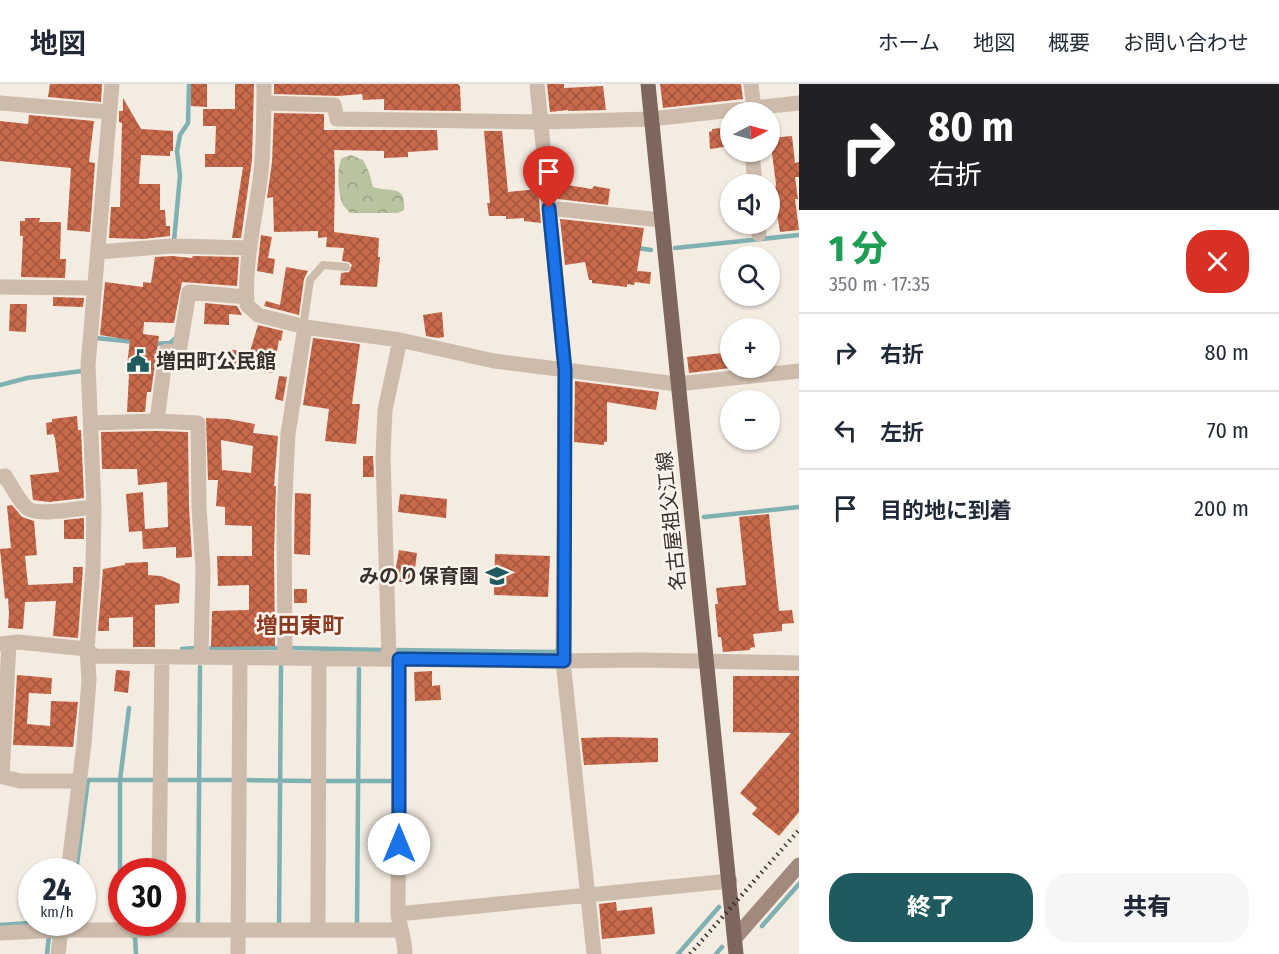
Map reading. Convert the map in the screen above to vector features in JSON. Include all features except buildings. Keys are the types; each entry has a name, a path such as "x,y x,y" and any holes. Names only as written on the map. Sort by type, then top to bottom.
{"main road":[{"name":"名古屋祖父江線","path":"648,84 736,946"}],"street":[{"path":"70,858 84,744 89,680 87,649 93,567 94,507 88,365 112,84"},
{"path":"264,84 261,171 250,248 247,297 247,305 258,315 304,327 400,340 494,361 677,384 799,371"},
{"path":"537,84 565,370 564,661 594,954"},
{"path":"750,102 751,84"},
{"path":"0,103 109,112"},
{"path":"264,103 334,105 337,119 541,122 651,119 720,113"},
{"path":"780,106 799,103"},
{"path":"549,208 661,220"},
{"path":"98,252 172,246 250,248"},
{"path":"0,287 95,288"},
{"path":"157,421 166,351 180,352 189,292 247,297"},
{"path":"285,658 284,516 288,434 304,327"},
{"path":"400,340 385,410 383,456 394,659 398,914 405,938 405,954"},
{"path":"91,423 157,421 198,423 199,507 203,569 201,657"},
{"path":"0,477 5,476 29,510 41,512 94,507"},
{"path":"79,781 20,781 1,776 4,644 87,649 94,656 799,663"},
{"path":"159,858 162,657"},
{"path":"238,954 240,658"},
{"path":"318,930 319,658"},
{"path":"736,946 799,866"},
{"path":"398,914 730,881"},
{"path":"186,928 237,931 401,930"},
{"path":"0,933 18,931"},
{"path":"58,954 60,936"}],"lane":[{"path":"304,327 310,280 323,266 346,267"}],"green space":[{"path":"351,155 363,160 373,187 400,192 403,196 404,210 398,213 350,213 341,200 338,174 342,158"}],"waterway":[{"path":"174,241 180,176 177,151 180,135 188,123 189,84"},
{"path":"675,248 799,235"},
{"path":"637,248 651,250"},
{"path":"152,344 170,343 177,337"},
{"path":"96,338 135,342"},
{"path":"0,385 27,378 82,371"},
{"path":"704,517 799,507"},
{"path":"182,649 195,648"},
{"path":"211,648 279,648"},
{"path":"290,648 382,650"},
{"path":"394,650 557,652 557,650"},
{"path":"198,926 200,667"},
{"path":"279,927 281,667"},
{"path":"357,926 359,669"},
{"path":"120,858 120,780 129,708"},
{"path":"78,858 88,780 155,780"},
{"path":"166,780 232,780"},
{"path":"244,780 312,781"},
{"path":"325,781 393,781"},
{"path":"762,926 799,884"},
{"path":"678,954 719,907"},
{"path":"0,925 18,924"},
{"path":"47,954 49,936"},
{"path":"135,936 136,954"},
{"path":"716,954 722,947"}],"railway":[{"path":"690,954 799,830"}],"place":[{"name":"増田町公民館","path":"138,361"},
{"name":"みのり保育園","path":"497,576"}],"district":[{"name":"増田東町","path":"300,625"}],"route":[{"path":"399,844 399,659 564,661 565,370 549,208"}]}
